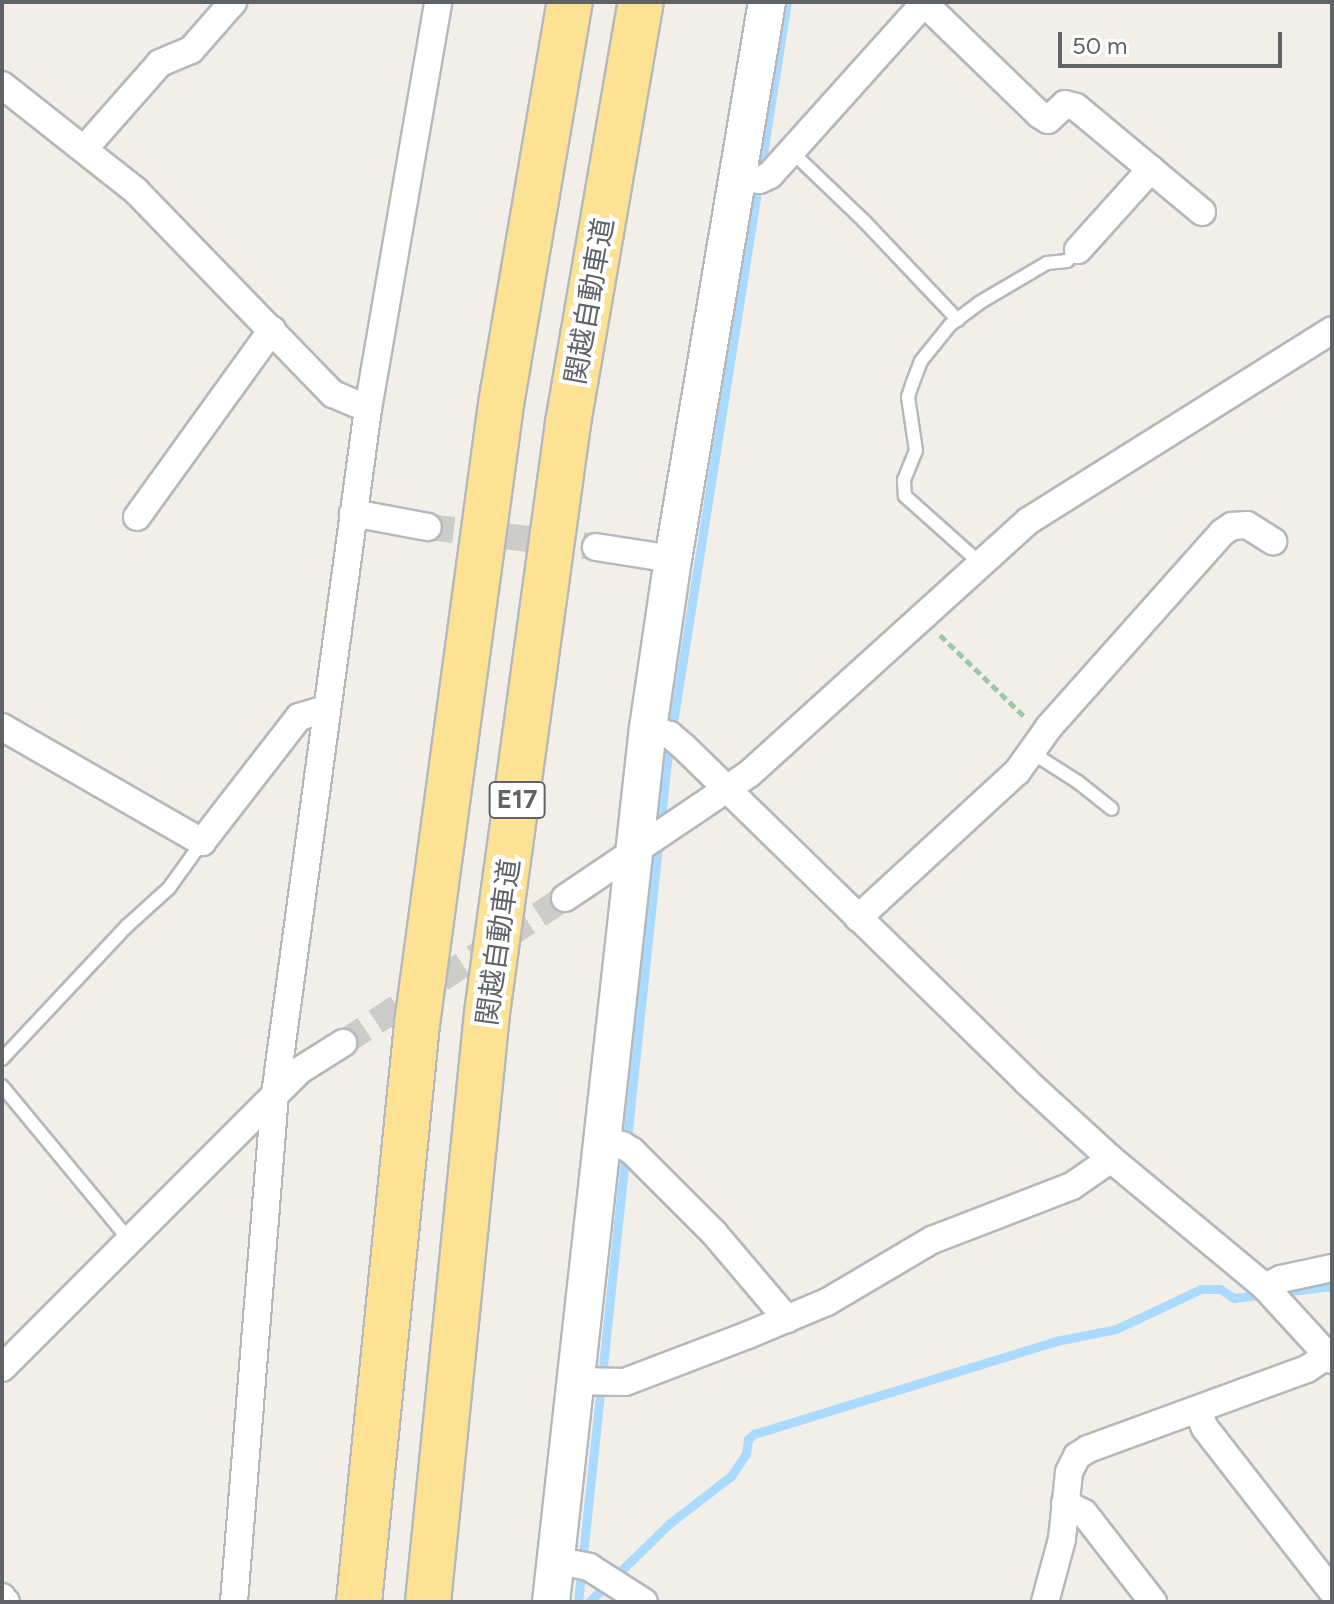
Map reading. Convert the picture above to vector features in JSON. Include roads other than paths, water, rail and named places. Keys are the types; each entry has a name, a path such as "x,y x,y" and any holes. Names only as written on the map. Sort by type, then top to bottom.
{"highway":[{"name":"E17","path":"359,1602 419,1009 501,404 570,2"},
{"name":"関越自動車道","path":"428,1602 487,1013 568,423 641,2"}],"street":[{"path":"85,148 160,63 191,50 233,2"},
{"path":"234,1602 275,1095 368,409 438,2"},
{"path":"551,1602 648,728 735,177 767,2"},
{"path":"735,177 760,180 770,175 924,3 1040,115 1048,120 1065,104 1071,104 1202,212"},
{"path":"2,85 136,191 333,394 368,409"},
{"path":"1078,250 1151,169"},
{"path":"137,517 272,330"},
{"path":"565,898 749,774 980,563 1058,499 1332,330"},
{"path":"353,513 428,527"},
{"path":"858,918 1017,772 1037,743 1223,532 1232,526 1247,525 1273,541"},
{"path":"596,547 673,559"},
{"path":"2,727 202,842 299,717 325,709"},
{"path":"648,728 674,738 729,788 858,918 1111,1159 1265,1287 1330,1357 1198,1411 1082,1452 1069,1472 1062,1539 1045,1602"},
{"path":"2,1368 300,1070 343,1043"},
{"path":"603,1140 632,1151 714,1233 787,1319"},
{"path":"575,1381 625,1382 787,1319 827,1302 932,1240 1072,1186 1111,1159"},
{"path":"1265,1287 1271,1282 1332,1268"},
{"path":"1198,1411 1205,1428 1332,1591"},
{"path":"1065,1503 1084,1513 1153,1602"},
{"path":"554,1560 589,1567 644,1602"}],"lane":[{"path":"791,151 865,222 958,320"},
{"path":"980,563 912,506 904,488 916,451 908,397 928,352 958,320 1047,263 1067,261 1078,250"},
{"path":"1037,743 1112,809"},
{"path":"2,1059 127,926 169,888 202,842"},
{"path":"2,1086 130,1241"}],"waterway":[{"path":"578,1602 667,761 787,2"},
{"path":"589,1602 670,1523 731,1476 746,1454 748,1439 754,1434 1056,1341 1116,1329 1201,1289 1220,1289 1234,1298 1332,1286"}],"tunnel":[{"path":"428,527 596,547"},
{"path":"343,1043 565,898"}]}
